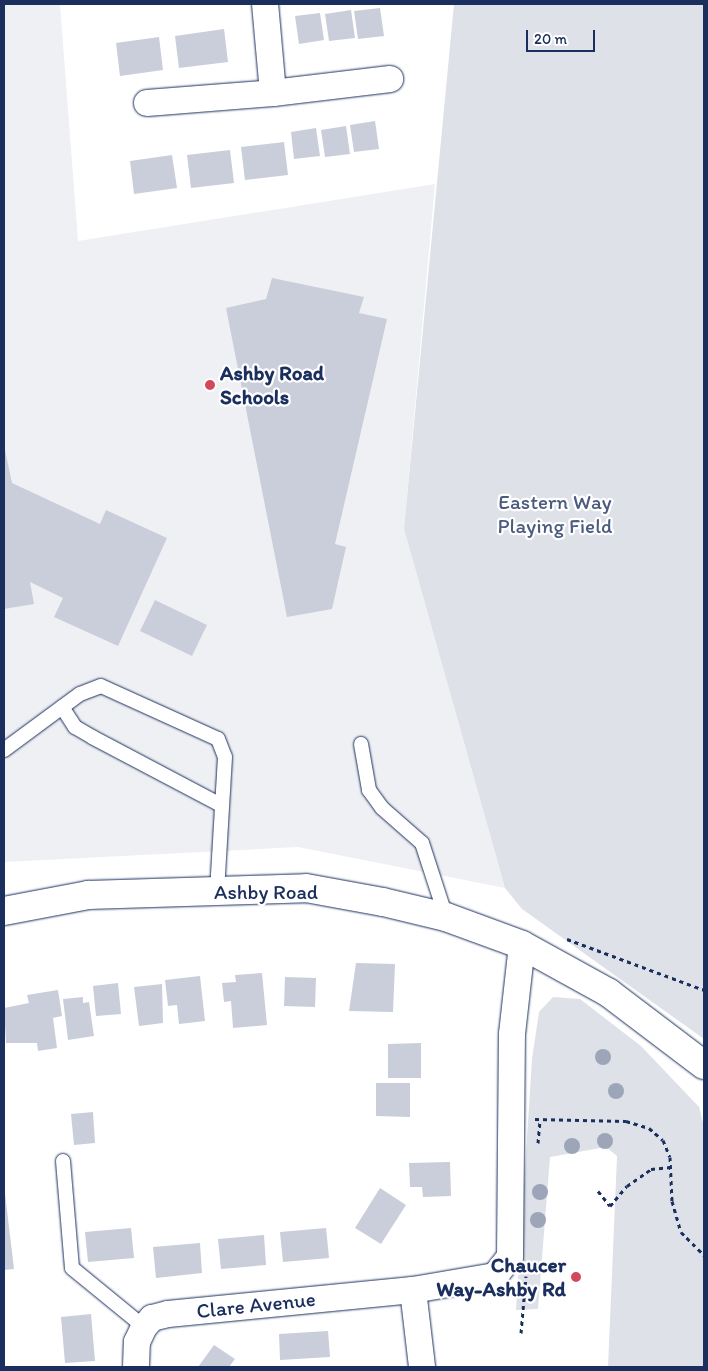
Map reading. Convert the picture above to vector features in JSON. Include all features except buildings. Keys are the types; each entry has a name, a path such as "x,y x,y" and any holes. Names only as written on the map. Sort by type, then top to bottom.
{"street":[{"path":"266,4 273,93"},
{"path":"147,103 273,93 390,79"},
{"name":"Ashby Road","path":"4,911 88,895 306,888 446,917 522,945 609,993 700,1058"},
{"path":"422,1367 413,1290 486,1280 510,1257 512,1034 522,945"},
{"name":"Clare Avenue","path":"144,1327 152,1318 168,1314 413,1290"},
{"path":"136,1367 137,1342 144,1327"}],"lane":[{"path":"4,750 62,707 102,686 218,739 225,757 218,891"},
{"path":"62,707 81,730 221,805"},
{"path":"362,744 369,790 382,808 422,843 446,917"},
{"path":"63,1161 72,1268 144,1327"}],"path":[{"path":"559,936 704,990"},
{"path":"510,1116 626,1121 649,1128 663,1140 671,1167 672,1201 681,1232 704,1255"},
{"path":"598,1192 610,1206 627,1186 652,1168 671,1167"}],"shaded area":[{"name":"Ashby Road Schools","path":"4,4 60,4 78,241 435,184 404,529 505,888 298,847 4,862"}],"green space":[{"name":"Eastern Way Playing Field","path":"454,4 704,4 704,1039 522,909 505,888 404,529"},
{"path":"553,997 580,999 641,1046 699,1107 704,1127 704,1367 608,1367 617,1156 606,1147 550,1157 538,1309 516,1310 532,1059 539,1012"}],"place":[{"name":"Ashby Road Schools","path":"210,385"},
{"name":"Chaucer Way-Ashby Rd","path":"576,1277"}]}
